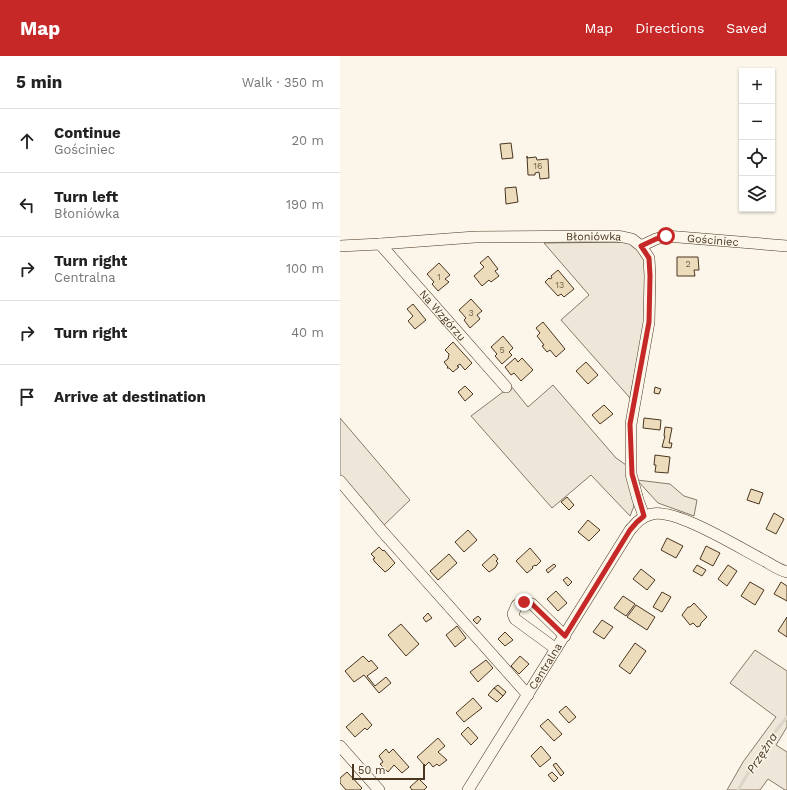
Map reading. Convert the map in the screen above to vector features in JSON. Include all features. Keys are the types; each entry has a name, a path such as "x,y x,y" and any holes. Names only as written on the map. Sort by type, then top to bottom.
{"street":[{"name":"Błoniówka","path":"340,246 476,236 615,236 632,240 641,246"},
{"name":"Gościniec","path":"641,246 666,236 787,246"},
{"name":"Na Wzgórzu","path":"380,244 506,387"},
{"path":"641,246 649,258 649,322 630,424 632,474 644,516 653,513 663,513 691,522 787,572"},
{"path":"340,481 382,531 528,695"},
{"name":"Centralna","path":"468,790 630,530 644,516"},
{"path":"556,649 515,619 513,614 517,604 524,602 532,604 565,636"},
{"path":"340,746 379,790"}],"shaded area":[{"path":"628,242 637,246 645,257 646,314 630,398 561,320 589,295 544,243"},
{"path":"553,385 616,458 629,467 634,506 630,516 591,475 552,508 471,416 511,386 528,407"},
{"path":"340,418 410,500 383,526 340,478"},
{"path":"637,480 670,484 684,496 697,500 694,516 658,503"},
{"path":"755,650 787,671 787,727 776,745 787,752 787,790 768,779 760,790 727,790 743,762 776,717 730,683"}],"building":[{"path":"511,143 513,158 502,159 500,144"},
{"path":"536,157 537,160 548,159 549,178 540,179 539,172 535,173 535,175 528,175 527,158"},
{"path":"516,187 518,202 506,204 505,188"},
{"path":"488,256 498,269 495,271 499,276 491,282 489,280 482,286 474,276 484,267 480,263"},
{"path":"677,257 698,257 699,270 694,270 695,276 677,276"},
{"path":"439,263 450,275 445,279 449,282 438,291 432,284 434,282 427,274"},
{"path":"558,270 574,289 564,297 561,294 558,296 545,282 549,278 552,278 551,276"},
{"path":"471,299 482,311 477,315 480,319 470,328 464,320 466,318 459,310"},
{"path":"413,304 426,320 415,329 408,321 413,316 407,309"},
{"path":"543,322 565,349 556,357 550,350 547,352 537,336 540,333 536,328"},
{"path":"503,336 513,348 509,352 512,355 502,364 495,356 497,354 491,347"},
{"path":"453,342 472,363 465,370 460,364 457,366 459,367 453,372 447,368 448,367 444,362 448,359 449,354 445,350"},
{"path":"515,358 518,362 522,358 533,370 521,381 514,373 511,375 505,367"},
{"path":"586,362 598,375 588,384 576,371"},
{"path":"465,386 473,394 465,401 458,392"},
{"path":"655,387 661,389 659,394 654,393"},
{"path":"604,405 613,414 600,424 592,415"},
{"path":"644,418 661,420 660,430 643,428"},
{"path":"665,427 672,428 669,443 672,443 671,448 662,447 665,436"},
{"path":"655,455 670,457 668,473 655,472"},
{"path":"751,489 763,493 759,504 747,500"},
{"path":"567,497 574,505 569,510 561,502"},
{"path":"774,513 784,519 776,534 766,529"},
{"path":"588,520 600,530 589,541 578,532"},
{"path":"468,530 477,540 464,552 455,542"},
{"path":"667,538 683,546 676,558 661,550"},
{"path":"706,546 720,553 713,566 700,559"},
{"path":"379,547 383,551 384,550 395,563 385,572 375,562 373,559 375,558 371,554"},
{"path":"530,548 541,561 536,566 535,565 532,567 533,568 527,573 516,561"},
{"path":"449,554 457,563 438,580 430,571"},
{"path":"494,554 498,559 496,561 498,563 495,568 489,572 482,565"},
{"path":"554,564 556,566 548,573 546,570"},
{"path":"697,565 706,570 702,576 693,571"},
{"path":"728,565 737,571 727,586 718,579"},
{"path":"641,569 655,580 647,590 633,579"},
{"path":"567,577 572,582 568,586 563,580"},
{"path":"750,582 764,590 755,605 741,596"},
{"path":"781,582 787,586 787,601 774,594"},
{"path":"556,591 567,603 558,611 547,599"},
{"path":"662,592 671,597 662,612 653,607"},
{"path":"623,596 635,604 626,616 614,608"},
{"path":"694,603 707,617 700,626 697,627 693,623 690,625 682,615 688,607"},
{"path":"636,605 655,617 647,630 627,617"},
{"path":"428,613 432,618 426,622 423,618"},
{"path":"478,616 481,619 477,624 473,620"},
{"path":"787,617 787,637 778,631"},
{"path":"602,620 613,627 604,639 593,632"},
{"path":"401,624 419,644 406,656 388,635"},
{"path":"457,626 466,638 455,647 446,635"},
{"path":"505,632 513,640 505,646 498,639"},
{"path":"635,643 646,651 630,674 619,666"},
{"path":"363,656 369,662 371,660 378,668 367,676 375,686 386,677 391,683 379,693 364,675 354,682 345,671"},
{"path":"520,656 529,664 519,674 511,666"},
{"path":"486,660 493,668 478,682 470,672"},
{"path":"498,685 506,692 503,696 494,688"},
{"path":"494,688 503,696 497,702 488,695"},
{"path":"473,698 482,708 464,722 456,713"},
{"path":"566,706 576,717 569,723 559,712"},
{"path":"362,713 372,725 367,730 365,728 355,737 346,727"},
{"path":"548,719 562,734 554,741 540,726"},
{"path":"468,727 478,738 471,745 461,734"},
{"path":"438,738 445,746 438,752 447,760 439,766 437,764 433,767 429,762 425,766 417,757"},
{"path":"541,746 551,758 540,767 531,756"},
{"path":"386,749 389,753 393,749 409,767 402,773 394,765 388,772 380,764 383,762 379,756"},
{"path":"556,763 564,773 561,776 553,765"},
{"path":"347,772 362,788 360,790 346,790 340,783 340,778"},
{"path":"552,772 558,778 554,782 548,775"},
{"path":"419,779 427,787 424,790 412,790 410,787"}],"waterway":[{"name":"Przężna","path":"738,790 767,742 787,717"}],"route":[{"path":"524,602 532,604 565,636 630,530 644,516 638,500 632,474 630,424 649,322 649,258 641,246 666,236"}]}
